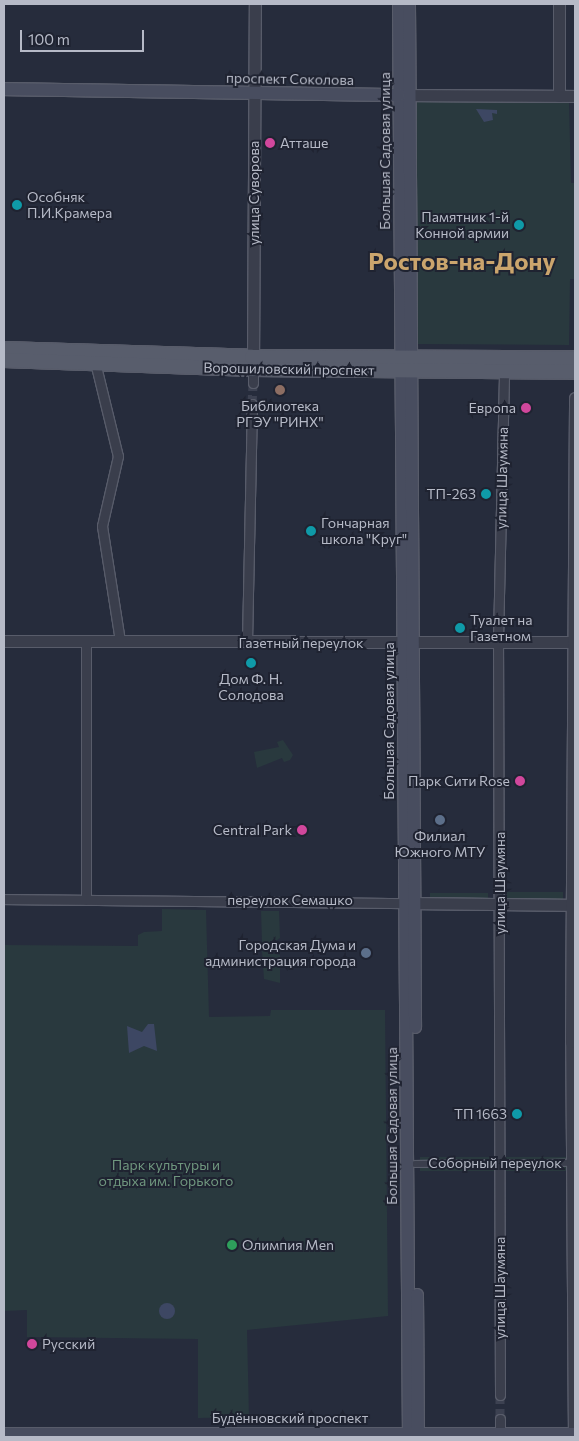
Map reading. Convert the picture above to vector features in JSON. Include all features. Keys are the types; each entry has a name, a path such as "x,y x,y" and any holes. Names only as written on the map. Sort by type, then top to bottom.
{"main road":[{"name":"Большая Садовая улица","path":"399,4 404,96 414,1435"},
{"name":"Большая Садовая улица","path":"404,96 409,4"},
{"name":"проспект Соколова","path":"4,90 404,96"},
{"name":"Ворошиловский проспект","path":"4,349 253,369"},
{"name":"Ворошиловский проспект","path":"4,360 253,369 575,358"},
{"name":"Ворошиловский проспект","path":"406,364 504,371 575,372"},
{"name":"Большая Садовая улица","path":"410,903 415,1164 414,1435"},
{"name":"Будённовский проспект","path":"4,1434 574,1435"}],"street":[{"name":"улица Суворова","path":"253,369 255,4"},
{"path":"559,4 559,96"},
{"name":"проспект Соколова","path":"404,96 575,96"},
{"path":"96,362 118,456 102,526 120,641"},
{"name":"улица Шаумяна","path":"500,1395 498,640 504,371"},
{"path":"574,1435 573,905 575,398"},
{"path":"247,642 252,404"},
{"name":"Газетный переулок","path":"4,641 408,643 498,640 574,642"},
{"path":"86,641 86,900"},
{"name":"переулок Семашко","path":"4,899 573,905"},
{"name":"Соборный переулок","path":"415,1164 574,1163"},
{"path":"500,1418 500,1434"}],"green space":[{"path":"417,101 569,103 571,183 575,183 575,279 570,279 569,345 417,344"},
{"path":"283,740 293,755 290,760 284,762 282,758 257,768 254,752 279,747 277,742"},
{"path":"507,892 563,892 563,900 507,900"},
{"path":"430,893 488,893 488,901 430,901"},
{"name":"Парк культуры и отдыха им. Горького","path":"162,909 206,910 209,1017 270,1016 271,1010 385,1010 388,1316 247,1330 249,1417 198,1418 198,1339 27,1337 27,1310 4,1311 4,945 138,946 138,935 144,932 162,931"},
{"path":"261,911 279,911 280,938 272,944 262,943"},
{"path":"262,951 280,955 280,983 264,979"},
{"path":"420,1157 494,1157 494,1171 420,1171"},
{"path":"504,1157 567,1157 567,1171 504,1171"}],"water":[{"path":"476,109 497,110 497,114 492,113 493,120 484,122"},
{"path":"148,1024 154,1024 157,1051 144,1046 129,1053 127,1026 142,1032"},
{"path":"167,1303 173,1305 175,1311 173,1317 167,1319 161,1317 159,1311 161,1305"}],"tunnel":[{"path":"252,404 253,383"},
{"path":"500,1395 500,1419"}],"place":[{"name":"Атташе","path":"270,143"},
{"name":"Особняк П.И.Крамера","path":"17,205"},
{"name":"Памятник 1-й Конной армии","path":"519,225"},
{"name":"Библиотека РГЭУ \"РИНХ\"","path":"280,390"},
{"name":"Европа","path":"526,408"},
{"name":"ТП-263","path":"486,494"},
{"name":"Гончарная школа \"Круг\"","path":"311,531"},
{"name":"Туалет на Газетном","path":"460,628"},
{"name":"Дом Ф. Н. Солодова","path":"251,663"},
{"name":"Парк Сити Rose","path":"520,781"},
{"name":"Филиал Южного МТУ","path":"440,820"},
{"name":"Central Park","path":"302,830"},
{"name":"Городская Дума и администрация города","path":"366,953"},
{"name":"ТП 1663","path":"517,1114"},
{"name":"Олимпия Men","path":"232,1245"},
{"name":"Русский","path":"32,1344"}],"district":[{"name":"Ростов-на-Дону","path":"462,261"}]}
